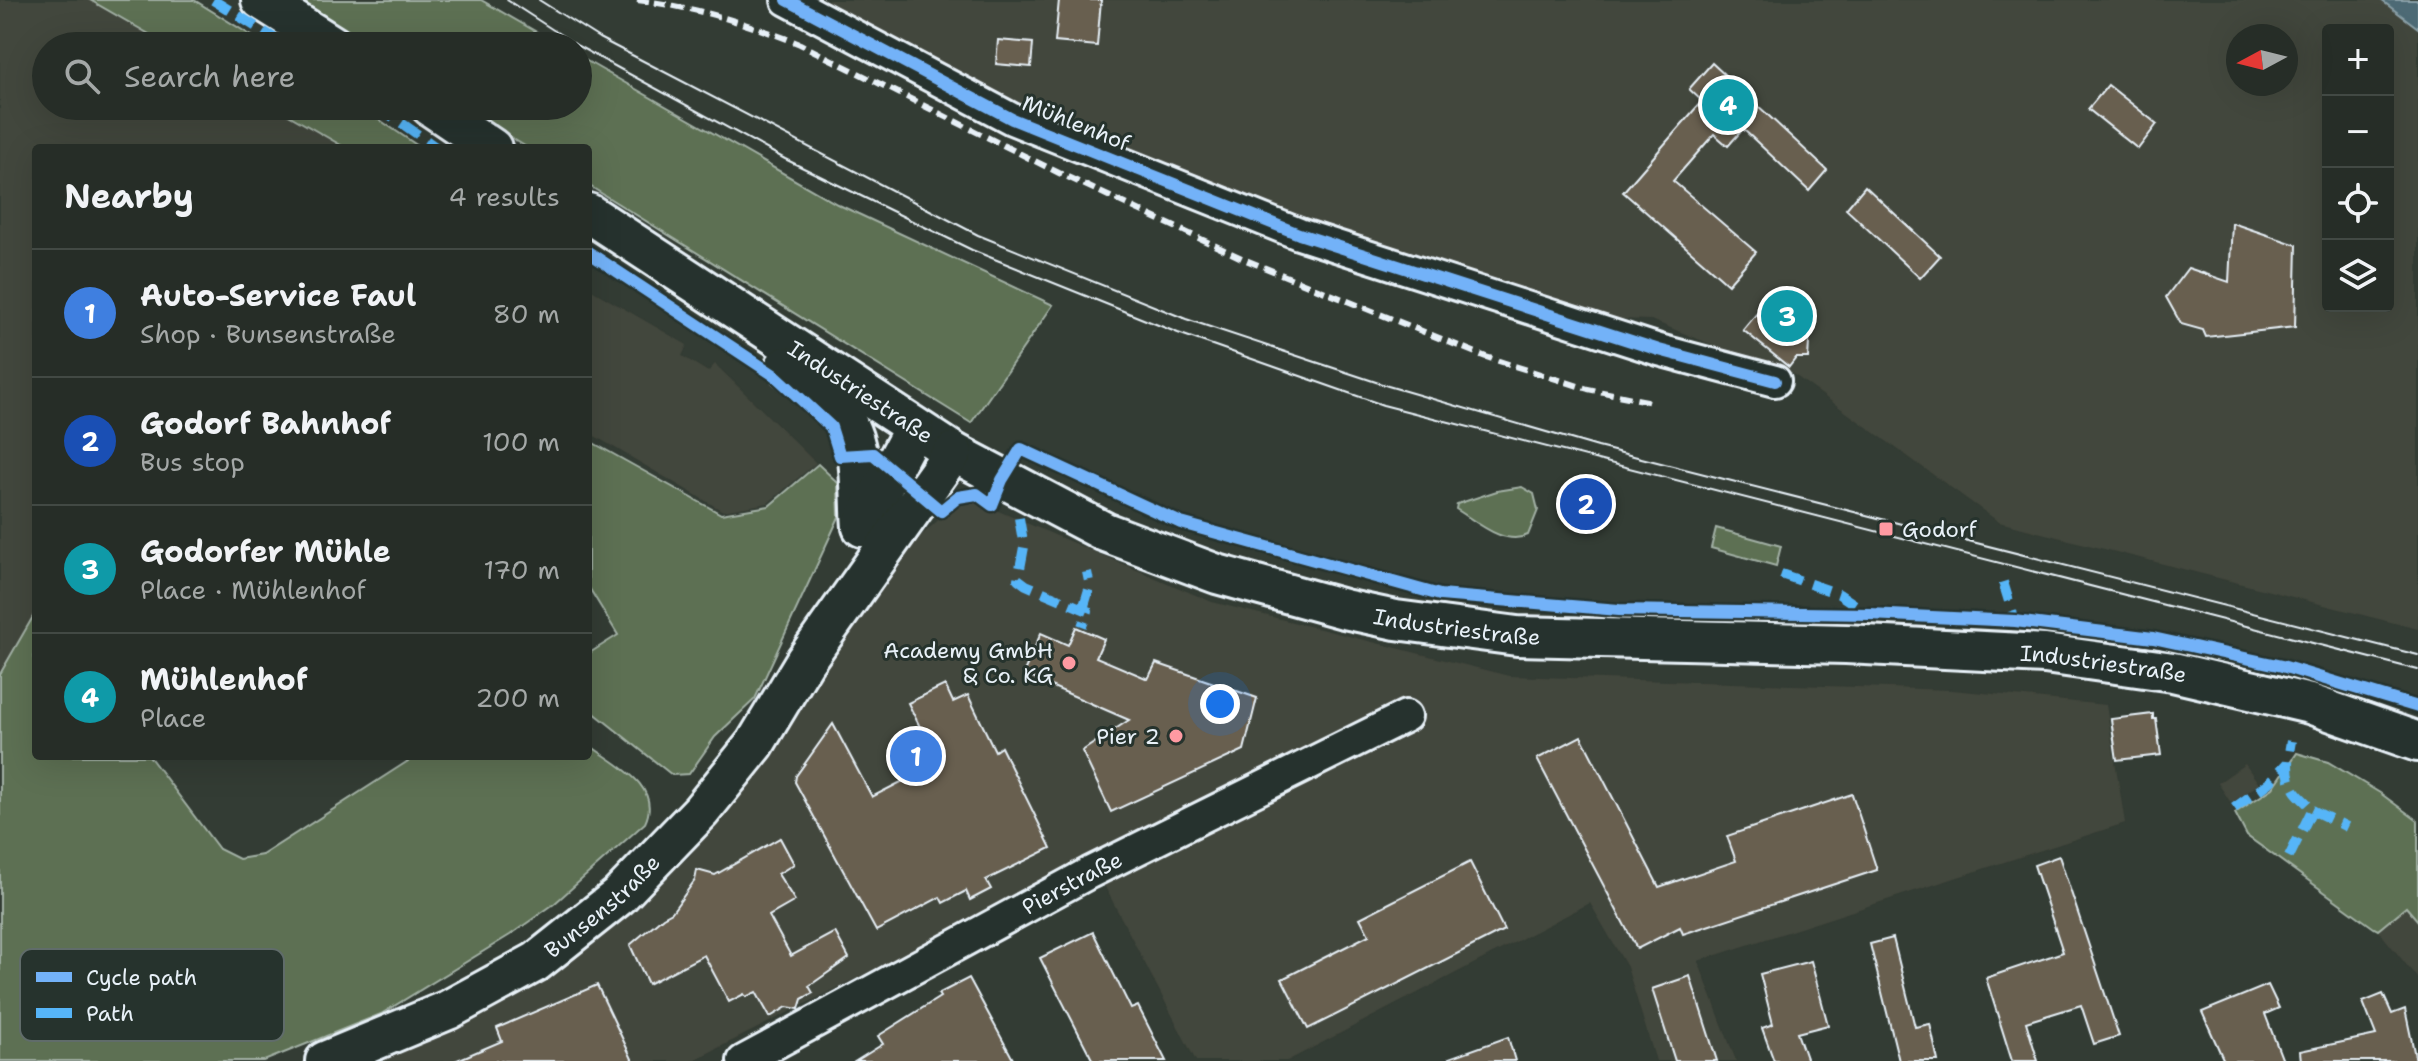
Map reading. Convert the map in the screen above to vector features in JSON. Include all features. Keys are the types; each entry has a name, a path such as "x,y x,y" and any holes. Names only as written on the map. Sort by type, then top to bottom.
{"main road":[{"path":"261,0 312,32"},
{"path":"451,120 486,144"},
{"name":"Industriestraße","path":"592,216 953,452 1105,532 1217,574 1396,620 1517,636 1846,644 2045,654 2173,672 2310,704 2418,742"},
{"name":"Bunsenstraße","path":"728,307 778,360 842,416 856,454 862,527"},
{"name":"Bunsenstraße","path":"805,661 862,527 914,428"},
{"name":"Bunsenstraße","path":"325,1061 448,1010 536,962 619,896 701,811 755,744 805,661 953,452"}],"street":[{"name":"Mühlenhof","path":"787,0 1012,119 1299,234 1659,350 1775,381"},
{"name":"Pierstraße","path":"743,1061 1089,873 1406,716"}],"shaded area":[{"path":"0,0 90,0 146,32 32,32 32,120 297,120 339,144 32,144 32,619 0,674"},
{"path":"812,0 2380,0 2418,28 2418,629 1999,522 1789,371 1725,350 1651,320 1620,319 1342,236 1030,110 885,41"},
{"path":"592,290 687,345 682,356 708,372 715,364 816,463 768,503 723,511 592,434"},
{"path":"977,502 1212,602 1509,676 1952,690 2106,705 2125,823 1698,961 1736,1061 1656,1061 1627,967 1590,903 1287,1061 1196,1061 1091,860 692,1061 381,1061 462,1026 567,956 689,857 912,544 955,505"},
{"path":"2245,764 2259,784 2231,803 2218,783"},
{"path":"2406,907 2418,921 2418,979 2378,930"}],"green space":[{"path":"90,0 194,0 245,32 146,32"},
{"path":"289,0 481,0 537,32 340,32"},
{"path":"592,64 837,204 1053,305 971,423 592,187 592,144 522,144 483,120 592,120"},
{"path":"297,120 380,120 415,144 339,144"},
{"path":"592,442 721,514 769,506 818,464 838,483 839,517 755,699 715,737 689,774 672,775 592,711 592,651 618,635 592,593"},
{"path":"1522,487 1534,494 1538,510 1528,535 1519,538 1500,535 1456,509 1457,504 1497,491"},
{"path":"1716,528 1781,546 1776,566 1711,548"},
{"path":"32,618 32,760 152,760 219,849 239,859 262,855 410,760 592,760 592,747 633,777 647,797 649,810 645,823 554,904 510,935 381,1014 264,1061 0,1061 0,674"},
{"path":"2297,753 2328,762 2380,793 2418,821 2418,921 2406,907 2378,930 2247,836 2235,813 2273,788"}],"water":[{"path":"2381,0 2418,0 2418,28"}],"building":[{"path":"1059,0 1101,0 1097,46 1055,42"},
{"path":"998,40 1033,43 1031,67 996,64"},
{"path":"1712,63 1827,170 1809,191 1743,129 1728,146 1714,134 1673,181 1756,252 1728,284 1623,192 1702,101 1689,89"},
{"path":"2108,85 2157,124 2138,149 2088,109"},
{"path":"1865,186 1940,256 1920,278 1846,209"},
{"path":"2232,223 2297,245 2295,327 2206,337 2203,330 2181,324 2166,297 2188,268 2229,282"},
{"path":"1778,288 1802,295 1811,311 1808,358 1796,358 1789,367 1743,330"},
{"name":"Pier 2","path":"1076,627 1104,639 1096,657 1148,679 1156,663 1257,698 1244,750 1111,812 1082,751 1129,720 1023,674 1041,633 1068,645"},
{"path":"945,685 953,702 968,695 995,751 1001,747 1051,848 986,880 991,889 970,900 966,891 943,903 940,897 876,931 795,782 796,776 833,724 872,797 909,778 894,749 923,733 908,703"},
{"path":"2153,714 2161,755 2117,760 2111,719"},
{"path":"1581,736 1659,887 1736,861 1727,836 1852,794 1877,870 1683,934 1680,927 1637,949 1537,759"},
{"path":"780,838 794,864 778,874 795,901 769,916 791,956 835,932 849,958 809,986 813,993 802,999 799,1009 787,1007 770,1017 756,992 729,1002 704,955 648,984 630,945 672,912 695,880 697,870 715,875"},
{"path":"2059,856 2119,1036 2094,1044 2081,1005 2026,1022 2038,1061 2012,1061 1986,978 2063,952 2034,865"},
{"path":"1470,862 1504,930 1308,1029 1282,979 1369,935 1360,918"},
{"path":"1093,932 1131,1009 1138,1006 1166,1061 1093,1061 1040,958"},
{"path":"1893,938 1915,1027 1930,1024 1938,1061 1899,1061 1870,944"},
{"path":"1811,961 1828,1025 1797,1033 1807,1061 1774,1061 1762,1028 1773,1024 1760,974"},
{"path":"1690,976 1717,1061 1675,1061 1652,989"},
{"path":"969,978 1014,1061 856,1061 883,1044 878,1036 940,997 938,994"},
{"path":"597,985 633,1061 455,1061 502,1041 497,1028"},
{"path":"2268,985 2279,1008 2265,1014 2283,1061 2224,1061 2202,1012"},
{"path":"2383,994 2392,1014 2405,1009 2416,1061 2301,1061 2300,1051 2376,1035 2363,1002"},
{"path":"1508,1037 1515,1061 1450,1061 1449,1058"}],"tram line":[{"path":"507,0 556,32"},
{"path":"539,0 590,32"},
{"path":"592,34 978,235 1186,319 1388,386 1598,447 2418,655"},
{"path":"592,54 785,159 972,250 1178,333 1383,405 2418,670"}],"railway":[{"path":"637,0 720,17 800,44 1059,173 1246,260 1486,357 1588,389 1652,402"}],"marked path":[{"path":"213,0 264,32"},
{"path":"397,120 431,144"},
{"path":"1019,518 1024,547 1018,579 1088,611 1082,626"},
{"path":"1083,609 1090,586 1087,572"},
{"path":"1781,574 1839,594 1866,612"},
{"path":"2003,582 2015,621"},
{"path":"2289,857 2312,810 2296,792 2289,778 2291,741"},
{"path":"2234,808 2269,783 2287,763"},
{"path":"2312,810 2347,827"}],"cycle path":[{"path":"787,0 1012,119 1299,234 1659,350 1775,381"},
{"path":"592,255 777,377 831,427 840,456 873,454 941,511 958,497 977,494 992,505 1002,480 1021,449 1181,523 1440,595 1619,610 1870,614 2015,621 2153,638 2282,666 2418,707"}],"place":[{"name":"Mühlenhof","path":"1728,105"},
{"name":"Godorfer Mühle","path":"1787,316"},
{"name":"Godorf Bahnhof","path":"1586,504"},
{"name":"Godorf","path":"1886,529"},
{"name":"Academy GmbH & Co. KG","path":"1069,663"},
{"name":"Pier 2","path":"1176,736"},
{"name":"Auto-Service Faul","path":"916,756"}]}
